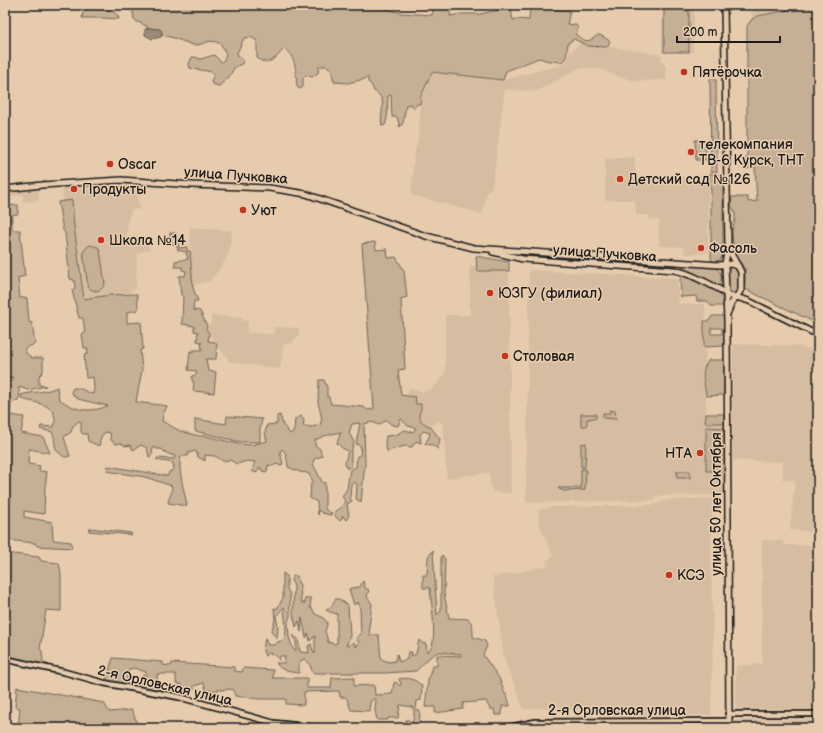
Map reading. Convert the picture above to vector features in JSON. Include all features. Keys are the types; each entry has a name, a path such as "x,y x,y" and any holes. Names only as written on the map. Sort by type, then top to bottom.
{"main road":[{"path":"724,5 728,247 725,271"},
{"name":"улица Пучковка","path":"5,189 49,184 121,180 269,188 306,194 429,237 524,259 674,270 692,276 730,297 736,297"},
{"path":"727,321 730,308 741,290 741,272 728,247"},
{"name":"улица Пучковка","path":"480,249 731,264 738,266"},
{"path":"578,264 579,256"},
{"path":"725,271 727,266 731,264"},
{"name":"улица 50 лет Октября","path":"725,271 727,321 729,728"}],"street":[{"path":"741,290 749,301"},
{"path":"736,297 749,301 818,335"},
{"name":"2-я Орловская улица","path":"5,659 64,672 104,683 179,697 274,723 322,728"},
{"path":"728,714 818,714"},
{"name":"2-я Орловская улица","path":"506,728 535,722 729,721"}],"shaded area":[{"path":"132,5 372,5 401,13 432,15 434,5 451,5 450,16 461,14 480,14 508,8 511,9 513,20 529,20 530,6 570,11 567,24 576,25 578,29 576,35 587,41 598,35 610,41 606,47 588,46 574,39 568,43 566,57 562,62 549,61 539,58 506,71 503,80 432,72 421,96 420,104 417,104 414,108 411,104 406,105 403,123 400,127 397,117 392,117 391,95 388,96 387,118 385,125 382,126 381,98 368,82 368,78 348,83 334,82 331,69 327,66 319,66 318,73 312,77 306,75 303,78 303,87 300,89 297,87 294,61 288,52 284,49 269,62 261,61 257,58 257,41 251,37 244,38 237,53 243,60 243,63 234,68 229,77 219,86 212,84 211,81 214,75 212,72 190,68 189,64 192,57 201,59 214,55 221,62 224,60 226,54 221,44 212,41 193,45 162,35 160,29 149,28 134,19"},
{"path":"663,5 694,5 693,52 662,52"},
{"path":"752,5 814,5 758,16 752,19"},
{"path":"818,5 818,324 745,289 745,269 734,254 732,231 735,213 731,205 732,197 748,197 748,202 757,201 755,167 745,169 745,159 747,157 747,26 752,19 758,16"},
{"path":"92,9 112,11 118,15 119,19 82,18 83,10"},
{"path":"664,10 689,10 689,52 664,52"},
{"path":"145,29 160,29 162,32 161,37 152,39 145,35"},
{"path":"581,42 662,55 661,60 666,67 666,80 636,81 617,76 600,69 580,68 537,91 505,90 492,187 487,193 482,214 411,195 414,157 419,132 421,96 432,72 503,80 565,64 566,57"},
{"path":"710,79 716,79 717,172 711,172"},
{"path":"695,140 706,141 706,160 696,160"},
{"path":"635,157 635,178 709,175 708,253 684,254 684,247 659,246 659,220 649,219 649,215 636,215 635,200 605,200 605,159"},
{"path":"709,174 723,177 723,254 721,259 715,262 711,258 711,192"},
{"name":"Школа №14","path":"118,185 136,186 140,209 131,210 127,225 127,238 147,236 150,250 140,252 137,255 136,289 131,290 131,293 84,300 72,201 63,201 62,187 78,186 79,188"},
{"path":"38,187 39,201 23,202 23,195 5,196 5,191"},
{"path":"72,200 84,299 110,295 137,294 138,310 127,312 127,323 141,322 143,349 140,350 142,370 136,402 167,406 162,421 180,431 238,444 252,445 267,441 265,433 267,425 277,424 277,416 280,415 283,425 290,434 294,431 295,419 302,416 304,421 303,426 312,427 320,425 322,419 318,402 319,380 324,380 327,387 327,397 329,397 331,404 364,407 367,410 374,409 362,244 375,242 376,250 387,249 388,258 396,257 404,271 407,297 401,299 405,369 398,370 401,395 415,397 416,404 421,404 419,415 421,421 430,426 440,439 438,449 432,445 425,444 430,433 423,431 420,435 421,443 416,441 412,447 405,446 387,451 385,445 386,436 396,435 404,430 413,432 416,428 408,426 401,419 398,426 392,425 386,420 379,425 372,422 364,424 365,464 361,502 356,499 357,485 355,482 351,484 350,498 352,501 347,504 349,516 346,520 343,516 340,521 335,516 335,511 341,508 345,501 342,496 347,489 350,470 356,467 357,456 360,456 361,446 356,444 360,423 352,424 349,433 354,442 351,452 351,466 347,469 345,463 348,451 337,443 341,432 315,440 315,445 320,449 322,456 314,459 313,464 322,482 325,483 325,509 332,513 331,515 322,513 319,510 318,515 317,502 310,498 311,483 313,481 308,473 300,472 288,467 286,455 282,449 280,452 283,464 281,466 276,464 273,466 268,465 267,472 262,471 260,467 256,473 252,471 255,462 247,461 237,464 230,460 223,461 215,456 205,455 205,461 198,457 196,451 188,453 188,456 181,456 180,467 187,506 168,503 172,486 145,477 107,471 108,466 168,476 169,472 174,469 173,463 157,460 157,458 174,459 175,456 168,454 161,449 156,449 153,447 152,455 149,457 147,448 141,445 133,450 130,445 125,446 121,443 116,444 111,440 110,433 105,432 101,437 99,446 88,441 87,434 83,434 81,432 81,422 79,421 73,426 71,432 64,437 70,456 65,457 60,454 57,451 52,432 40,429 41,426 54,427 54,413 46,406 22,399 21,395 57,387 59,399 71,406 83,410 95,410 108,406 78,399 71,392 73,388 75,388 93,394 94,388 93,377 86,378 84,355 88,354 87,348 84,348 82,334 85,333 83,318 79,318 72,290 75,288 74,280 70,279 65,233 63,230 58,202"},
{"path":"18,205 18,214 12,215 12,230 20,230 25,276 18,278 20,298 27,298 29,322 32,323 35,344 25,348 25,352 32,358 43,358 43,372 39,376 39,385 46,386 28,390 19,387 20,396 18,400 11,403 10,415 24,417 21,433 43,437 50,453 29,449 28,464 40,466 39,471 47,472 44,514 24,511 24,517 52,522 53,540 71,542 72,548 37,546 35,543 6,540 5,553 5,535 8,524 5,524 5,383 11,382 13,377 5,376 5,206"},
{"path":"190,227 232,231 229,253 222,266 210,281 193,285 191,269"},
{"path":"170,233 176,233 179,248 187,247 187,251 190,251 193,288 198,301 194,301 193,310 200,311 207,326 206,329 209,333 208,341 215,342 217,345 216,359 206,359 208,371 216,372 214,393 193,391 194,382 192,381 192,376 196,375 197,371 188,370 190,351 193,352 193,350 202,350 201,342 197,341 198,332 194,331 194,326 182,324 183,296 181,295 179,276 185,276 186,271 182,270 182,267 175,267 175,261 188,259 186,252 178,250 176,245 170,243"},
{"path":"90,245 98,247 100,250 105,284 102,289 97,291 88,287 83,252"},
{"path":"476,256 509,262 509,271 477,271"},
{"path":"582,258 713,267 720,272 721,288 688,273 583,262"},
{"path":"470,266 509,267 511,493 492,492 489,473 447,478 443,425 439,421 430,426 424,424 419,415 421,409 416,404 415,397 407,395 409,388 423,392 431,389 445,373 445,315 470,315"},
{"path":"732,266 737,268 740,281 736,294 732,295 728,292 728,269"},
{"path":"529,270 677,278 679,304 705,304 706,413 724,414 725,495 655,496 655,500 526,503"},
{"path":"683,275 719,293 724,301 724,306 711,306 707,301 697,301 696,296 681,297 680,279"},
{"path":"211,315 242,318 242,320 248,321 247,332 249,333 273,334 274,327 299,328 299,335 292,343 284,344 280,369 230,362 206,329 207,326 211,324"},
{"path":"712,316 724,316 724,346 704,347 704,321 709,321","holes":["711,328 722,328 722,334 711,334"]},
{"path":"733,344 799,346 809,349 818,348 818,533 790,530 795,480 783,480 782,462 733,460"},
{"path":"709,360 724,360 724,395 706,396 703,373"},
{"path":"610,410 615,411 616,419 603,418 603,413 610,413"},
{"path":"581,414 596,414 596,418 587,419 586,426 581,426"},
{"path":"706,414 724,414 724,423 705,423"},
{"path":"227,416 262,419 260,442 241,442 195,431 195,419 226,424"},
{"path":"706,427 724,428 724,471 706,471"},
{"path":"586,443 585,467 581,467 581,444"},
{"path":"581,469 586,469 585,490 564,491 558,488 581,488"},
{"path":"677,471 690,471 690,478 677,478"},
{"path":"713,498 711,554 713,642 711,715 620,715 619,713 584,713 584,709 569,710 569,707 524,709 504,659 493,577 548,566 546,561 553,556 539,524 538,510 551,507 652,505 668,500"},
{"path":"90,528 131,533 132,535 89,531"},
{"path":"762,540 784,541 784,545 818,546 818,709 736,709 736,666 762,664"},
{"path":"433,550 437,615 441,611 442,555 445,559 444,593 449,618 468,619 472,624 473,637 485,641 487,646 483,655 499,678 505,694 507,695 510,706 502,706 502,715 495,715 494,709 490,709 486,701 463,703 463,709 435,713 435,707 425,707 428,681 432,666 437,666 437,655 461,656 461,654 438,652 430,657 416,671 384,673 313,673 309,663 304,659 299,662 299,673 292,672 286,671 276,663 284,663 285,656 280,656 279,660 276,656 269,653 265,656 263,651 265,638 268,645 274,645 284,640 286,630 284,607 276,616 278,627 277,638 271,632 275,620 274,608 277,609 283,598 283,573 287,576 287,589 290,594 290,617 288,621 289,637 293,649 296,651 296,640 293,638 293,635 298,639 300,652 309,653 308,646 311,644 315,654 315,636 310,641 308,633 306,638 302,618 301,632 299,621 296,627 293,614 294,586 291,580 293,576 297,576 300,585 302,603 305,603 305,598 311,598 310,608 312,608 315,614 322,617 327,622 325,631 328,642 334,644 337,643 337,614 326,610 332,606 335,599 339,599 348,605 350,636 346,646 354,642 356,647 359,643 356,638 361,634 360,609 358,602 354,605 349,589 360,587 363,581 365,588 369,590 367,596 372,604 369,627 370,635 379,635 381,659 389,662 395,661 397,654 399,662 407,659 408,652 412,652 411,656 416,654 419,640 426,644 427,652 431,648 434,636 430,588 423,588 423,575 427,575 428,557"},
{"path":"5,553 39,557 41,561 59,563 61,573 61,611 46,610 40,649 42,651 43,662 51,666 5,657 5,627 8,611 5,595"},
{"path":"113,658 163,662 163,665 171,666 172,663 234,667 234,671 242,672 243,668 273,670 273,678 307,678 307,688 331,688 332,678 354,677 354,686 374,685 375,695 392,694 394,683 396,682 400,686 401,684 399,679 411,679 422,686 421,700 417,701 416,710 420,711 419,728 402,728 406,720 409,720 412,723 414,710 412,707 400,705 398,718 377,720 375,710 376,699 373,699 370,703 369,711 351,710 347,699 345,697 340,697 339,691 304,692 304,705 286,704 286,699 259,699 235,696 233,689 206,691 204,683 194,686 194,689 185,688 176,683 175,674 157,674 158,690 141,687 143,675 146,676 146,672 134,668 129,669 126,684 118,684 88,677 106,680"},
{"path":"17,687 104,703 109,712 132,710 139,728 105,728 98,722 81,728 18,728 20,708 15,707"},
{"path":"818,719 818,728 731,728 731,720"},
{"path":"98,722 105,728 81,728"},
{"path":"535,724 648,724 648,728 517,728"}],"waterway":[{"path":"81,5 83,10"},
{"path":"5,378 11,379"}],"place":[{"name":"Пятёрочка","path":"684,72"},
{"name":"телекомпания ТВ-6 Курск, ТНТ","path":"691,152"},
{"name":"Oscar","path":"110,164"},
{"name":"Детский сад №126","path":"620,179"},
{"name":"Продукты","path":"74,189"},
{"name":"Уют","path":"243,210"},
{"name":"Школа №14","path":"101,240"},
{"name":"Фасоль","path":"701,248"},
{"name":"ЮЗГУ (филиал)","path":"490,293"},
{"name":"Столовая","path":"505,356"},
{"name":"НТА","path":"700,453"},
{"name":"КСЭ","path":"669,575"}]}
